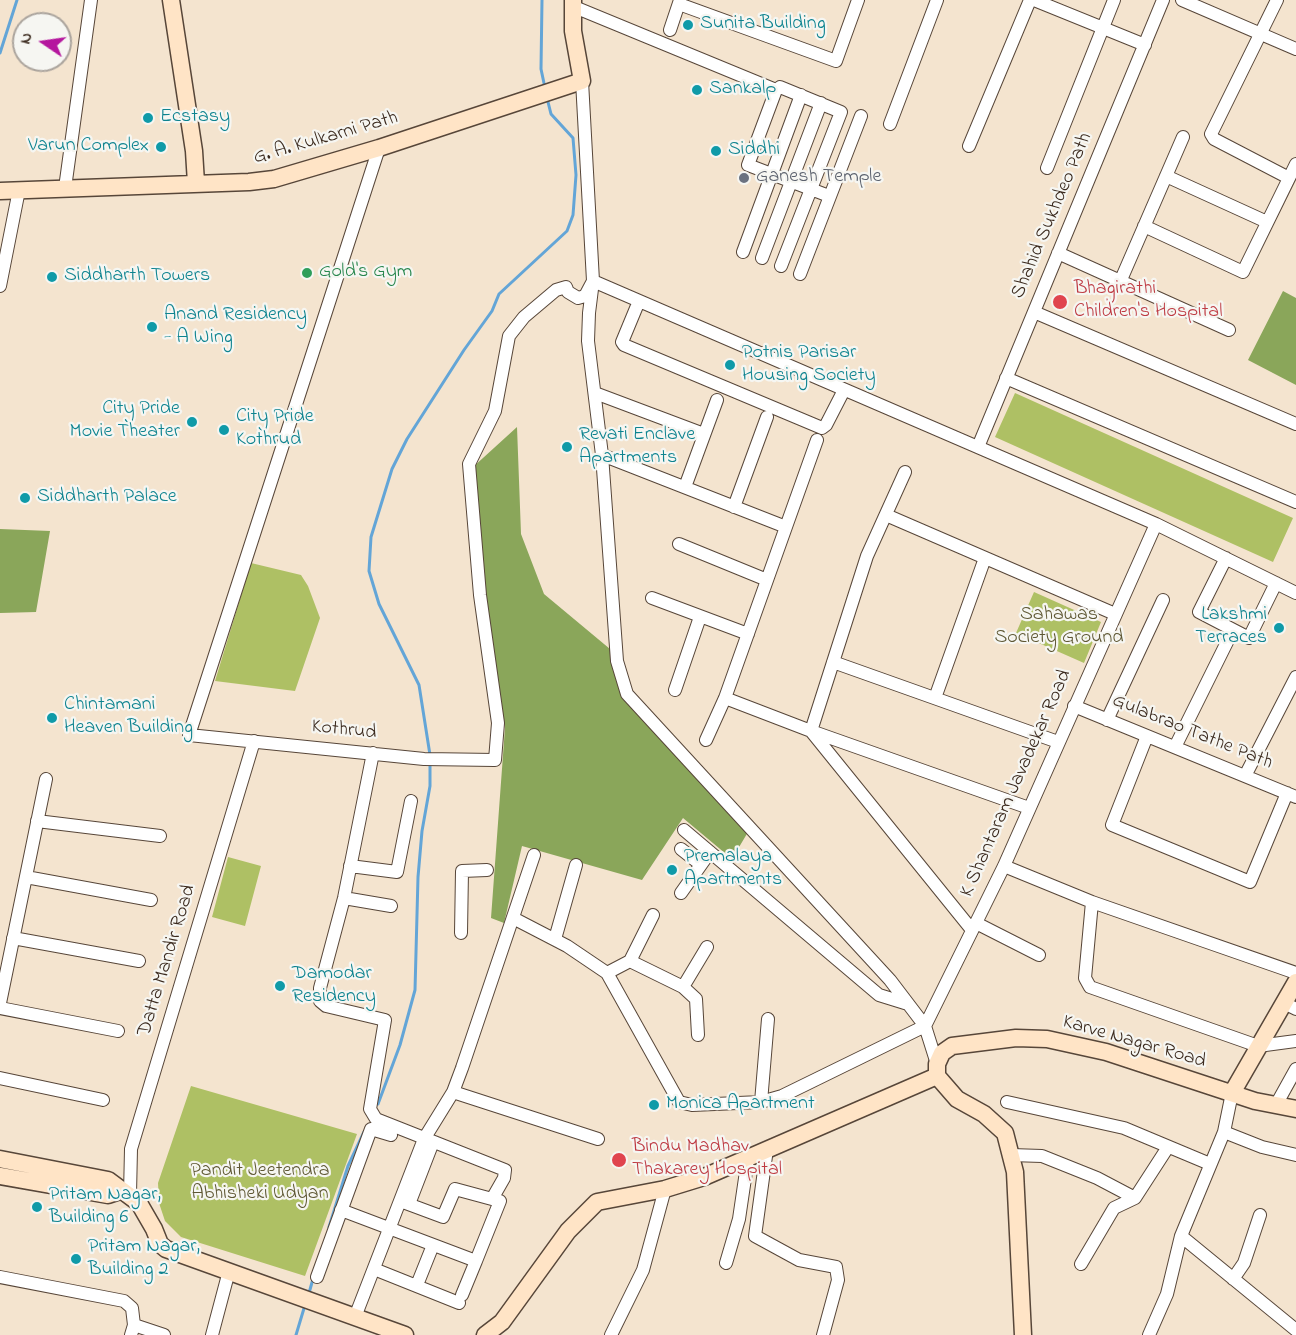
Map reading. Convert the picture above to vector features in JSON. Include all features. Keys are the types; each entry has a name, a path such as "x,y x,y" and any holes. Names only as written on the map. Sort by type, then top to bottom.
{"street":[{"path":"64,188 91,0"},
{"path":"171,0 194,151 196,183"},
{"path":"670,30 680,2 836,61 858,0"},
{"path":"890,124 937,0"},
{"path":"969,146 1032,0 1145,45"},
{"path":"1047,168 1114,0"},
{"name":"Shahid Sukhdeo Path","path":"978,447 1163,0"},
{"path":"1182,0 1296,50"},
{"path":"1277,0 1210,134 1214,140 1289,178"},
{"path":"776,90 572,3 573,31 582,81 593,281 588,341 602,455 617,661 627,694 890,980 925,1026 937,1070 957,1099 984,1114 1005,1133 1015,1172 1023,1335"},
{"name":"G. A. Kulkarni Path","path":"0,191 249,183 274,179 379,148 582,81"},
{"path":"781,266 812,189 841,112 780,87 776,90 748,165 812,189 829,196"},
{"path":"743,252 801,95"},
{"path":"762,258 821,103"},
{"path":"800,274 861,116"},
{"path":"1120,282 1183,137"},
{"name":"Kothrud","path":"379,148 189,735 424,759 495,760 498,723 480,595 469,464 495,411 509,336 524,317 556,290 566,287 568,292 579,298 585,296 593,281"},
{"path":"1144,226 1243,272 1296,164"},
{"path":"1166,176 1267,222"},
{"path":"0,286 19,190"},
{"path":"1058,254 1229,330"},
{"path":"593,281 1156,524 1296,593"},
{"path":"639,301 622,342 635,350 822,428 826,425 844,390"},
{"path":"1034,312 1296,424"},
{"path":"1006,378 1296,502"},
{"path":"595,393 704,434"},
{"path":"685,488 717,400"},
{"path":"734,507 767,417"},
{"path":"706,740 725,698 817,440"},
{"path":"602,455 786,527"},
{"path":"811,731 867,556 905,472"},
{"path":"886,514 1115,614"},
{"name":"K Shantaram Javadekar Road","path":"925,1026 1004,866 1156,524"},
{"path":"679,544 767,580"},
{"path":"935,698 985,558"},
{"path":"1226,558 1199,612 1249,638 1276,583"},
{"path":"652,598 748,634"},
{"path":"1107,720 1163,600"},
{"path":"675,690 700,617"},
{"path":"1175,747 1233,630"},
{"path":"833,662 1058,742"},
{"path":"1245,776 1296,677"},
{"path":"725,698 1029,808"},
{"name":"Gulabrao Tathe Path","path":"1074,706 1291,795"},
{"path":"811,731 974,926 1039,955"},
{"path":"1147,736 1112,825 1250,882 1291,795"},
{"name":"Datta Mandir Road","path":"125,1192 131,1149 254,741"},
{"path":"373,753 344,898 320,988 320,1001 326,1006 385,1020 370,1109 381,1123 504,1167 504,1178 492,1199 455,1189 443,1217 404,1203"},
{"path":"0,1003 46,779"},
{"path":"350,866 397,872 411,801"},
{"path":"37,821 160,836"},
{"path":"684,830 879,995 908,1004"},
{"path":"681,849 700,864"},
{"path":"681,893 710,852"},
{"path":"355,1317 390,1228 404,1203 429,1141 453,1092 534,855"},
{"path":"555,939 576,865"},
{"path":"1004,866 1092,902 1296,973"},
{"path":"460,933 462,871 487,870"},
{"path":"26,877 151,900"},
{"path":"344,898 391,906"},
{"path":"1092,902 1085,978 1090,987 1258,1046 1296,1041"},
{"path":"607,973 630,961 653,915"},
{"path":"513,918 555,939 607,973 678,1102 692,1105 761,1102 782,1096 925,1026"},
{"path":"13,939 140,961"},
{"path":"683,987 707,947"},
{"path":"630,961 683,987 696,999 698,1035"},
{"path":"1149,1335 1167,1294 1180,1236 1224,1132 1232,1093 1258,1046 1290,1006 1296,982"},
{"path":"0,1008 118,1031"},
{"path":"761,1102 768,1019"},
{"name":"Karve Nagar Road","path":"484,1335 502,1322 568,1231 597,1202 665,1189 704,1177 748,1158 937,1070 942,1053 952,1046 1016,1038 1047,1039 1106,1052 1232,1093 1296,1109"},
{"path":"1276,1105 1296,1069"},
{"path":"0,1078 103,1100"},
{"path":"453,1092 598,1139"},
{"path":"1007,1102 1124,1128 1210,1164"},
{"path":"317,1277 371,1129 403,1140"},
{"path":"1224,1132 1262,1147 1296,1155"},
{"path":"1081,1264 1114,1208 1134,1197 1168,1147"},
{"path":"768,1149 755,1236 799,1260 836,1267 838,1280 823,1335"},
{"path":"1011,1155 1042,1156 1097,1178 1134,1197"},
{"path":"726,1263 739,1219 748,1158"},
{"path":"0,1159 108,1180 146,1212 160,1244 166,1249 405,1335"},
{"path":"0,1176 108,1196 125,1192"},
{"path":"611,1335 643,1270 665,1189"},
{"path":"374,1269 417,1286 460,1299 500,1202"},
{"path":"341,1210 476,1261"},
{"path":"1233,1279 1244,1263 1260,1215"},
{"path":"1180,1236 1296,1330"},
{"path":"417,1286 433,1245"},
{"path":"212,1335 229,1271"},
{"path":"0,1277 124,1301 132,1308 132,1330 164,1335"}],"green space":[{"path":"1283,291 1296,298 1296,385 1248,360"},
{"path":"1015,393 1293,518 1273,562 995,437"},
{"path":"517,427 521,534 544,594 610,649 623,698 748,832 732,859 683,818 642,880 522,846 504,923 491,918 505,728 490,632 472,468"},
{"path":"0,529 50,531 36,612 0,613"},
{"path":"251,563 301,575 308,586 320,618 295,691 215,681"},
{"name":"Sahawas Society Ground","path":"1034,592 1101,622 1084,663 1016,633"},
{"path":"228,857 261,866 245,926 212,917"},
{"name":"Pandit Jeetendra Abhisheki Udyan","path":"191,1086 357,1134 305,1276 181,1237 165,1221 159,1203 158,1183"}],"waterway":[{"path":"0,53 17,0"},
{"path":"542,0 541,69 545,88"},
{"path":"430,755 419,685 379,604 369,571 371,537 392,469 407,439 492,311 499,294 567,231 573,215 576,175 573,138 551,114 547,98"},
{"path":"378,1104 400,1045 415,990 418,877 422,831 430,786 430,762"},
{"path":"329,1227 348,1166 364,1132"},
{"path":"309,1293 313,1279"},
{"path":"296,1335 305,1305"}],"place":[{"name":"Sunita Building","path":"688,25"},
{"name":"Sankalp","path":"697,90"},
{"name":"Ecstasy","path":"148,118"},
{"name":"Varun Complex","path":"161,147"},
{"name":"Siddhi","path":"716,151"},
{"name":"Ganesh Temple","path":"744,178"},
{"name":"Gold's Gym","path":"307,273"},
{"name":"Siddharth Towers","path":"52,277"},
{"name":"Bhagirathi Children's Hospital","path":"1060,302"},
{"name":"Anand Residency - A Wing","path":"152,327"},
{"name":"Potnis Parisar Housing Society","path":"730,365"},
{"name":"City Pride Movie Theater","path":"192,422"},
{"name":"City Pride Kothrud","path":"224,430"},
{"name":"Revati Enclave Apartments","path":"567,447"},
{"name":"Siddharth Palace","path":"25,498"},
{"name":"Lakshmi Terraces","path":"1279,628"},
{"name":"Chintamani Heaven Building","path":"52,718"},
{"name":"Premalaya Apartments","path":"672,870"},
{"name":"Damodar Residency","path":"280,986"},
{"name":"Monica Apartment","path":"654,1105"},
{"name":"Bindu Madhav Thakarey Hospital","path":"619,1160"},
{"name":"Pritam Nagar, Building 6","path":"37,1207"},
{"name":"Pritam Nagar, Building 2","path":"76,1259"}]}
